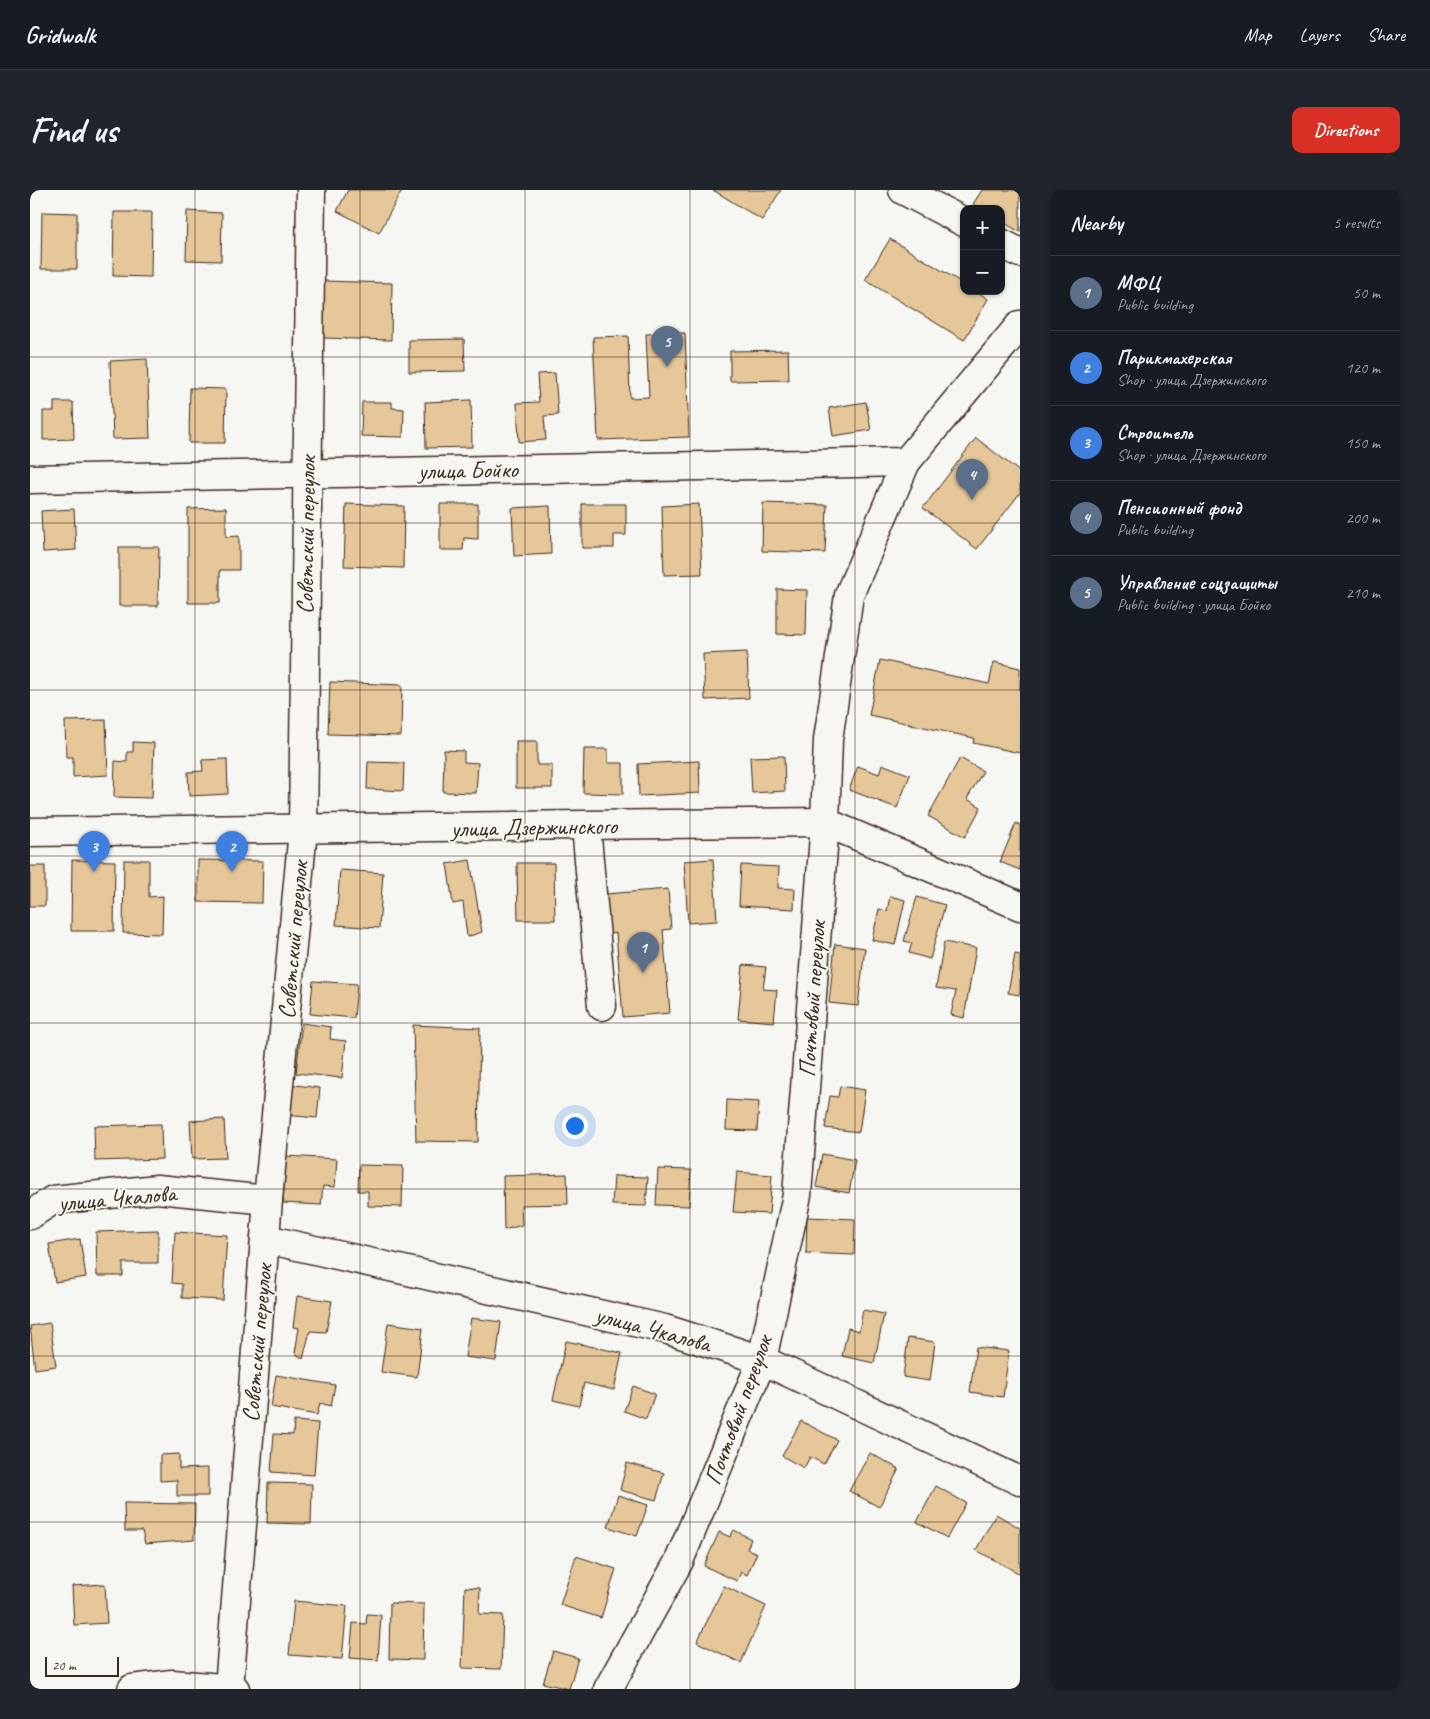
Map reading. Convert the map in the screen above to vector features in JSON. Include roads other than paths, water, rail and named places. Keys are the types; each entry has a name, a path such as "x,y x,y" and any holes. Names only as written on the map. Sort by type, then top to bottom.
{"street":[{"name":"Советский переулок","path":"232,1688 268,1200 303,830 311,190"},
{"path":"904,190 960,220"},
{"path":"1005,245 1020,253"},
{"name":"Почтовый переулок","path":"608,1689 679,1561 762,1360 797,1195 825,822 828,740 849,595 906,462 1020,325"},
{"name":"улица Бойко","path":"30,479 906,462"},
{"name":"улица Дзержинского","path":"30,832 825,822 1020,906"},
{"path":"586,826 602,1006"},
{"name":"улица Чкалова","path":"30,1215 53,1200 157,1189 268,1200"},
{"name":"улица Чкалова","path":"266,1239 665,1329 762,1360 1020,1481"},
{"path":"132,1689 172,1684 232,1688"}],"place":[{"name":"Управление соцзащиты","path":"667,367"},
{"name":"Пенсионный фонд","path":"972,500"},
{"name":"Строитель","path":"94,872"},
{"name":"Парикмахерская","path":"232,872"},
{"name":"МФЦ","path":"643,973"}]}
